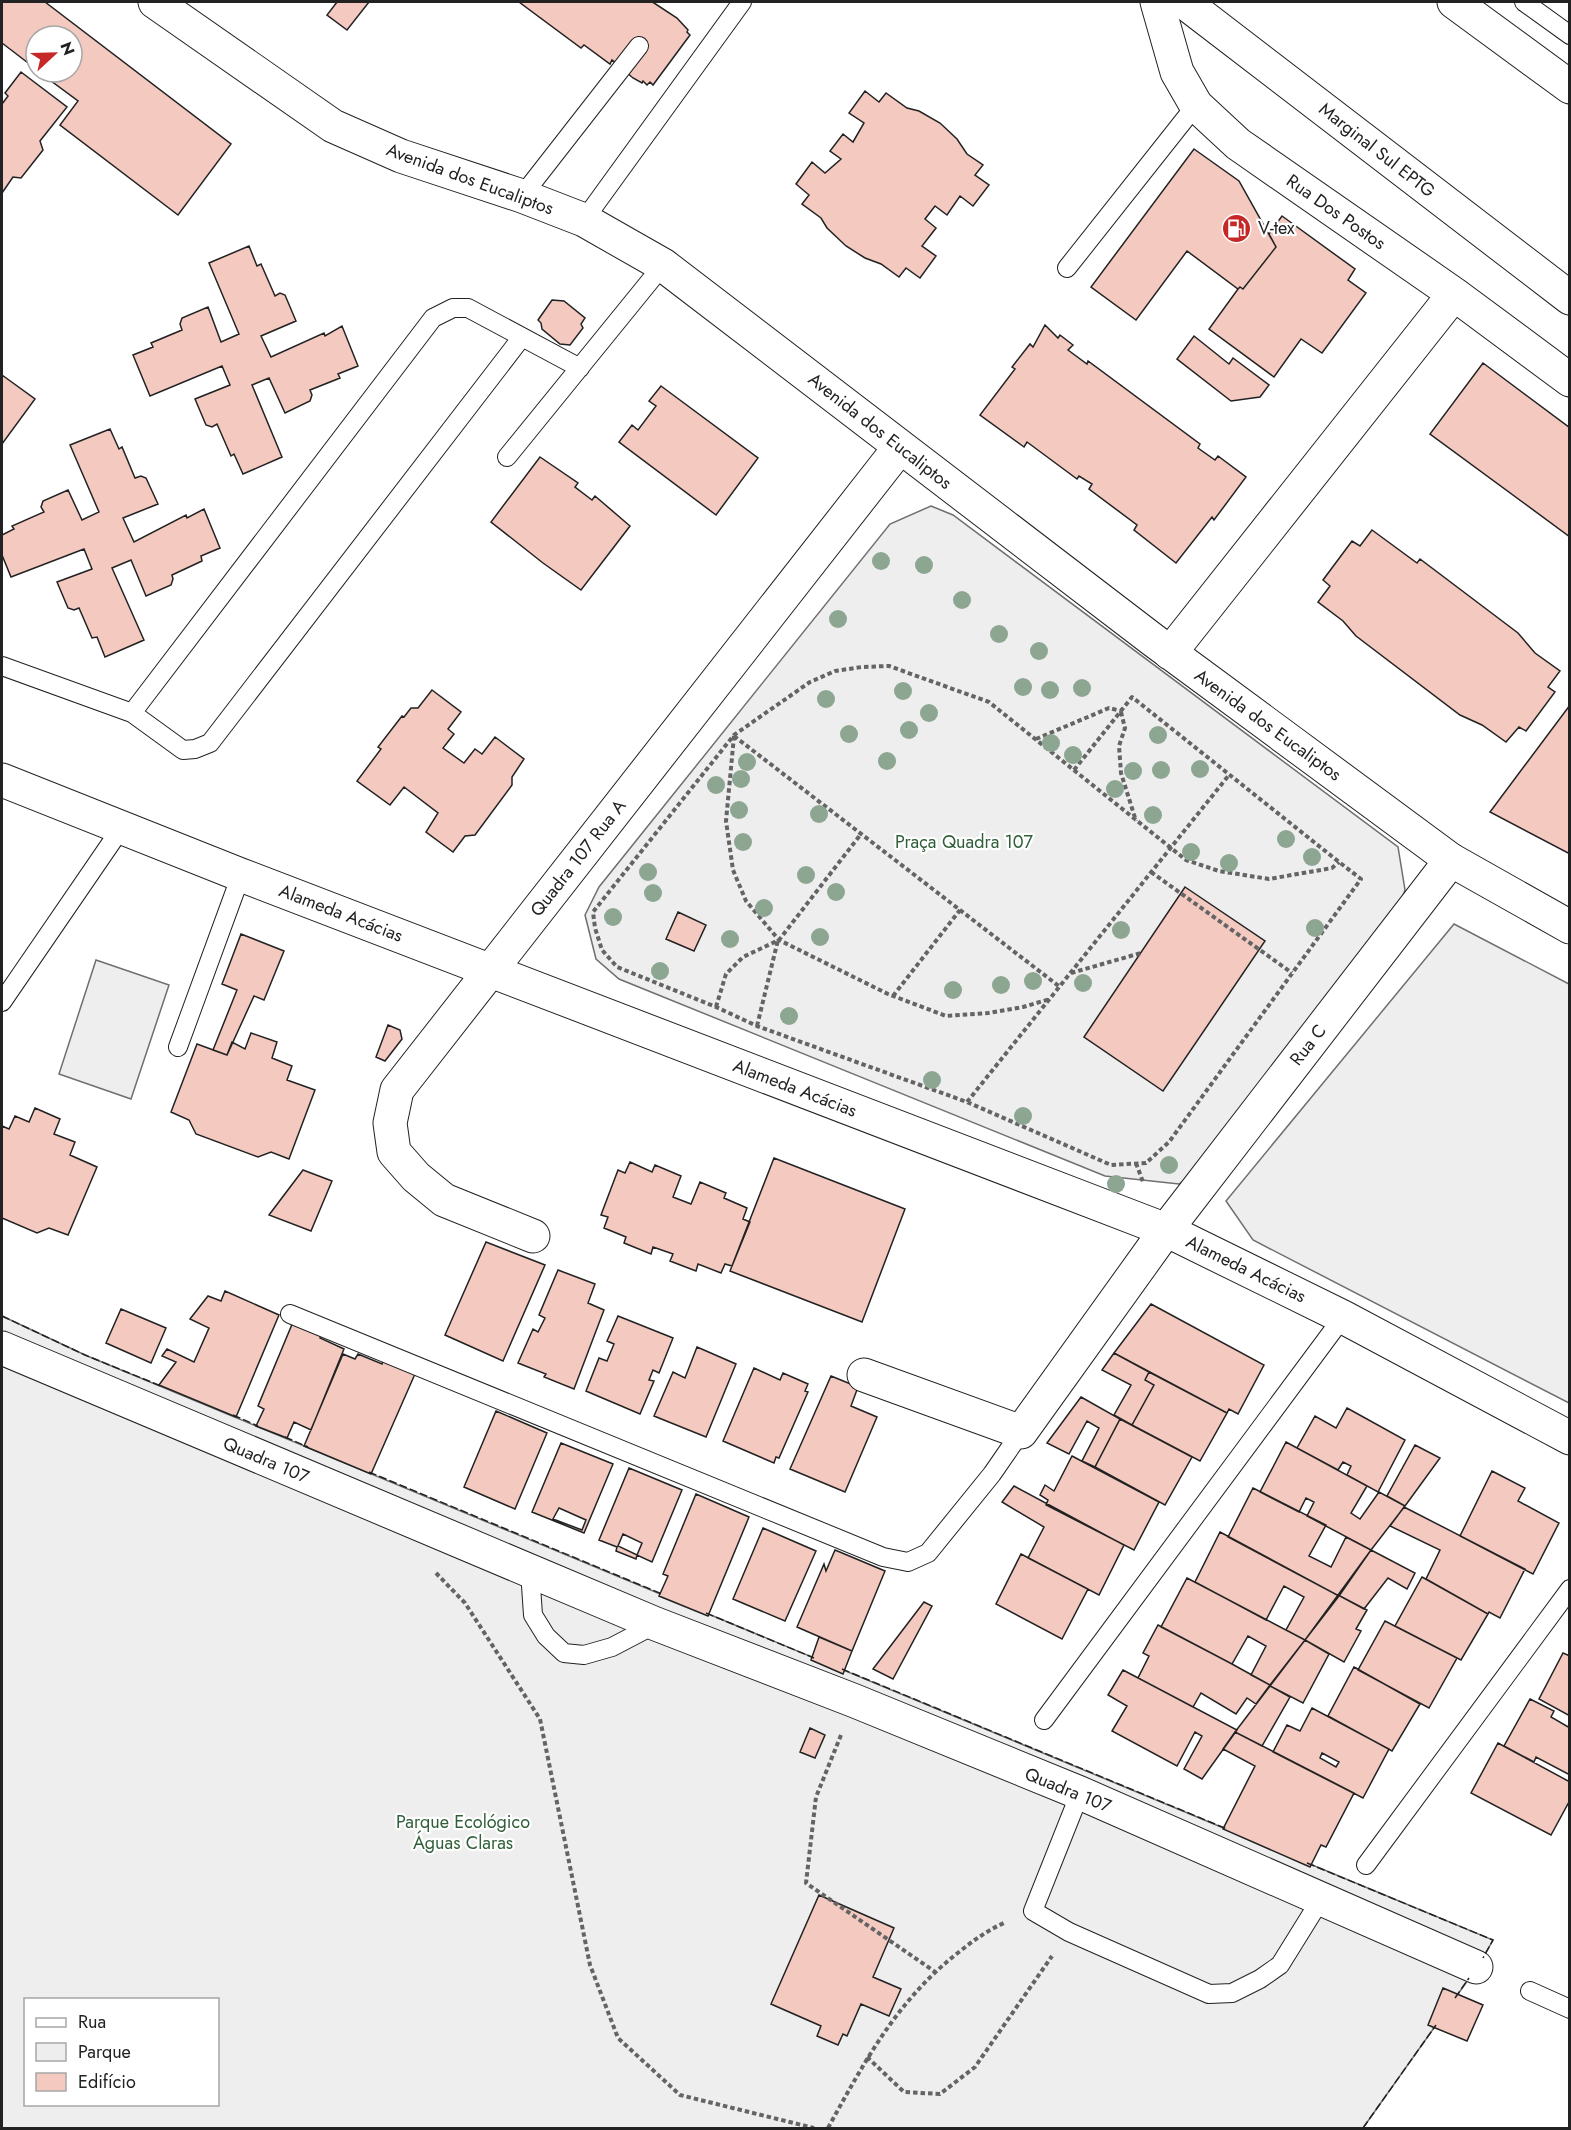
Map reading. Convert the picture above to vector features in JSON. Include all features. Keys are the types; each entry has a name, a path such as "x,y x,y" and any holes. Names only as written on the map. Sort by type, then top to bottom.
{"main road":[{"name":"Avenida dos Eucaliptos","path":"155,2 333,126 401,156 522,196 585,220 663,265 1170,653 1451,860 1569,926"},
{"name":"Rua Dos Postos","path":"1157,2 1177,72 1196,105 1238,144 1454,294 1569,380"},
{"name":"Marginal Sul EPTG","path":"1184,2 1569,298"},
{"path":"1454,2 1569,87"},
{"path":"1170,653 1454,294"},
{"name":"Quadra 107 Rua A","path":"532,1236 444,1200 416,1177 394,1152 390,1122 397,1090 900,447"},
{"name":"Alameda Acácias","path":"2,780 241,875 1166,1230 1343,1317 1569,1438"},
{"name":"Rua C","path":"1021,1432 1166,1230 1451,860"},
{"name":"Quadra 107","path":"2,1348 656,1624 855,1701 1080,1794 1476,1966"},
{"path":"864,1375 1021,1432"}],"lane":[{"path":"585,220 742,2"},
{"path":"1524,2 1569,35"},
{"path":"522,196 639,46"},
{"path":"1067,267 1196,105"},
{"path":"507,457 663,265"},
{"path":"132,713 433,318 453,308 468,308 580,368"},
{"path":"2,666 132,713 183,750 195,749 210,743 522,337"},
{"path":"2,1002 122,827"},
{"path":"178,1047 241,875"},
{"path":"290,1314 883,1557 908,1562 928,1553 992,1474 1021,1432"},
{"path":"1044,1720 1343,1317"},
{"path":"530,1571 533,1615 546,1636 564,1653 584,1655 612,1647 656,1624"},
{"path":"1366,1865 1569,1589"},
{"path":"1080,1794 1033,1911 1069,1932 1209,1994 1232,1993 1260,1979 1280,1965 1321,1899"},
{"path":"1530,1991 1569,2008"}],"path":[{"path":"1074,770 1132,697 1361,879 1169,1142 1146,1163 1111,1165 968,1102 757,1026 617,967 602,950 593,912 734,735 810,682 835,671 889,666 989,702 1186,860 1219,872 1269,879 1332,868 1339,862"},
{"path":"1035,740 1109,708 1121,711"},
{"path":"1121,711 1125,728 1119,746 1121,773 1136,821"},
{"path":"734,735 1060,987"},
{"path":"734,735 726,821 733,870 746,901 779,940 893,996 946,1016 988,1013 1023,1007 1050,999"},
{"path":"968,1102 1229,775"},
{"path":"757,1026 779,940 861,834"},
{"path":"1151,872 1292,973"},
{"path":"893,996 960,910"},
{"path":"716,1007 726,974 743,957 779,940"},
{"path":"1070,974 1141,953"},
{"path":"428,1565 465,1603 540,1719 590,1965 618,2038 680,2095 814,2128"},
{"path":"855,1701 816,1797 806,1883 934,1971"},
{"path":"828,2128 887,2026 934,1971 986,1930 1033,1911"},
{"path":"867,2057 904,2092 940,2094 975,2067 1069,1932"}],"green space":[{"name":"Praça Quadra 107","path":"931,506 953,515 1398,847 1405,890 1398,910 1205,1165 1179,1184 1105,1176 619,979 596,959 585,915 599,887 890,524"},
{"path":"1454,924 1569,984 1569,1403 1253,1240 1226,1201"},
{"path":"96,960 169,985 131,1099 59,1074"},
{"name":"Parque Ecológico Águas Claras","path":"2,1316 85,1355 1493,1940 1480,1963 1363,2128 2,2128"}],"building":[{"path":"2,2 45,2 74,24 24,24 24,60 2,43"},
{"path":"337,2 369,2 347,30 327,15"},
{"path":"519,2 656,2 654,3 677,18 690,35 653,85 650,82 647,85 633,78 612,60 610,64 584,45 581,48"},
{"path":"84,32 231,144 178,215 60,125 78,101 55,84 84,84"},
{"path":"21,72 24,74 24,84 37,84 67,107 40,141 43,150 21,178 13,177 2,193 2,104 8,96 5,93"},
{"path":"865,91 879,102 886,93 907,108 919,111 940,123 957,139 967,154 983,165 975,175 989,185 973,206 960,196 947,215 935,206 925,219 936,228 922,246 936,256 920,278 906,268 899,277 881,264 865,258 846,246 827,228 821,218 802,204 809,195 796,184 812,162 825,173 841,159 830,151 843,134 853,142 864,123 849,113"},
{"path":"1194,149 1239,181 1276,247 1243,289 1240,287 1238,289 1187,251 1136,320 1091,287"},
{"path":"1282,216 1355,269 1348,280 1366,293 1322,353 1301,339 1274,377 1209,329 1238,289 1240,287 1243,289 1276,247 1269,234"},
{"path":"249,246 257,266 261,264 275,296 280,293 285,295 296,321 261,336 271,357 324,333 325,336 342,326 358,366 338,374 340,378 310,390 312,395 310,401 285,413 269,378 252,385 282,457 243,474 234,454 231,456 217,424 212,427 206,425 195,399 230,385 222,366 150,396 133,355 153,347 151,343 182,330 180,324 182,318 208,307 221,342 239,334 209,263"},
{"path":"552,300 564,301 585,318 581,324 583,328 570,345 560,344 542,329 538,320"},
{"path":"1045,325 1058,338 1060,335 1073,345 1068,350 1087,364 1088,361 1200,444 1198,448 1215,460 1218,456 1246,477 1214,520 1212,517 1176,563 1134,530 1137,525 1089,489 1092,484 1079,476 1077,479 1027,442 1024,447 980,415 1015,369 1012,367 1030,344 1033,347"},
{"path":"1194,336 1229,364 1233,358 1269,385 1260,397 1231,401 1177,359"},
{"path":"1483,363 1570,428 1570,537 1430,434"},
{"path":"2,375 35,399 2,444"},
{"path":"661,386 758,458 716,515 619,442 632,425 638,430 656,406 649,401"},
{"path":"110,429 119,449 122,447 135,478 141,476 146,478 158,504 123,518 134,542 186,515 187,518 204,509 220,548 201,556 202,561 172,575 171,585 146,596 131,560 112,568 144,640 105,657 97,637 92,638 79,608 74,610 68,608 57,582 92,569 84,549 11,577 2,555 2,535 14,529 12,526 44,512 41,507 43,501 68,490 82,520 99,512 70,445"},
{"path":"540,457 578,483 575,487 592,500 595,496 630,526 581,590 491,522"},
{"path":"1372,530 1417,563 1420,559 1518,633 1535,653 1560,671 1548,687 1555,692 1526,731 1519,727 1506,742 1482,725 1460,715 1356,636 1343,621 1318,602 1330,586 1323,580 1352,541 1360,546"},
{"path":"432,690 461,712 448,729 454,734 443,748 464,763 475,749 482,754 495,737 524,759 512,777 512,785 475,835 465,836 453,852 426,832 438,813 404,787 390,805 357,781 381,749 378,747 402,716 404,717 411,708 418,708"},
{"path":"1570,705 1570,854 1490,812"},
{"path":"1185,887 1265,941 1163,1091 1084,1037"},
{"path":"678,912 706,925 694,951 666,939"},
{"path":"241,934 284,951 264,1000 254,996 227,1055 213,1050 237,990 222,984"},
{"path":"388,1025 400,1030 402,1039 385,1061 376,1057"},
{"path":"251,1033 277,1042 272,1058 292,1066 287,1080 315,1090 289,1159 271,1152 258,1157 196,1134 189,1120 171,1112 197,1044 227,1055 232,1042 245,1049"},
{"path":"35,1108 60,1119 54,1134 75,1142 70,1155 97,1167 68,1235 49,1228 37,1233 2,1218 2,1126 9,1129 15,1116 29,1122"},
{"path":"774,1158 905,1209 862,1322 730,1271"},
{"path":"630,1162 652,1172 655,1165 681,1176 673,1197 691,1204 700,1182 726,1193 724,1198 747,1208 743,1219 750,1222 732,1266 725,1264 721,1273 698,1264 696,1271 670,1261 673,1254 653,1247 651,1254 624,1243 626,1237 604,1228 608,1217 601,1215 618,1170 625,1173"},
{"path":"303,1170 332,1181 311,1231 269,1215"},
{"path":"486,1242 545,1265 503,1361 445,1335"},
{"path":"558,1270 595,1284 588,1303 604,1310 574,1389 544,1377 546,1374 518,1363 533,1329 538,1332 545,1318 539,1315"},
{"path":"225,1291 279,1315 236,1417 159,1385 176,1362 162,1356 167,1349 194,1362 209,1328 190,1319 208,1296 221,1301"},
{"path":"1151,1304 1264,1365 1238,1414 1229,1409 1227,1413 1114,1353"},
{"path":"121,1309 166,1328 151,1363 106,1343"},
{"path":"618,1316 673,1338 659,1373 653,1370 649,1380 654,1381 640,1414 586,1391 599,1358 607,1361 614,1344 607,1341"},
{"path":"293,1322 322,1334 320,1338 344,1349 311,1430 294,1422 287,1438 256,1426 264,1409 258,1406"},
{"path":"697,1347 736,1364 706,1437 654,1416 673,1372 685,1378"},
{"path":"1114,1353 1149,1372 1145,1380 1154,1385 1132,1425 1114,1415 1131,1385 1102,1370"},
{"path":"343,1354 355,1359 358,1354 382,1364 383,1360 415,1374 371,1474 304,1446"},
{"path":"754,1368 780,1380 783,1373 808,1384 805,1391 808,1392 779,1458 776,1457 774,1463 723,1441"},
{"path":"1149,1372 1227,1413 1200,1461 1132,1425 1154,1385 1145,1380"},
{"path":"831,1376 858,1387 851,1406 877,1417 845,1492 790,1469"},
{"path":"1081,1397 1120,1419 1095,1467 1082,1461 1099,1428 1087,1421 1069,1454 1047,1443"},
{"path":"1347,1408 1405,1440 1378,1492 1347,1475 1351,1466 1343,1462 1338,1470 1297,1448 1315,1416 1336,1428"},
{"path":"496,1411 547,1433 515,1509 464,1487"},
{"path":"1120,1419 1192,1457 1165,1505 1095,1467"},
{"path":"1286,1442 1367,1486 1351,1513 1360,1519 1379,1492 1405,1506 1371,1550 1307,1516 1314,1502 1306,1498 1299,1512 1260,1492"},
{"path":"561,1443 613,1464 584,1533 532,1512","holes":["559,1508 586,1520 582,1530 553,1519"]},
{"path":"1415,1445 1440,1458 1405,1506 1387,1496"},
{"path":"1072,1456 1159,1502 1134,1550 1046,1505 1048,1500 1040,1495 1045,1485 1054,1491"},
{"path":"629,1468 682,1490 652,1562 637,1555 636,1559 616,1551 617,1547 599,1540","holes":["623,1534 642,1543 637,1555 618,1546"]},
{"path":"1492,1471 1525,1488 1518,1501 1559,1523 1533,1574 1460,1536"},
{"path":"1014,1486 1124,1545 1099,1595 1028,1558 1044,1527 1002,1502"},
{"path":"1253,1488 1326,1525 1309,1556 1331,1567 1346,1537 1371,1550 1339,1596 1228,1537"},
{"path":"696,1494 749,1517 708,1616 659,1596 668,1576 663,1574"},
{"path":"1404,1507 1525,1569 1500,1618 1489,1612 1488,1614 1426,1579 1440,1550 1390,1526"},
{"path":"763,1528 816,1551 785,1621 733,1599"},
{"path":"1220,1532 1339,1596 1305,1640 1286,1630 1304,1597 1284,1586 1266,1620 1195,1582"},
{"path":"835,1550 885,1571 852,1651 797,1627 824,1564 826,1571"},
{"path":"1371,1550 1415,1573 1407,1589 1388,1578 1364,1609 1338,1595"},
{"path":"1021,1554 1088,1589 1062,1639 996,1604"},
{"path":"1422,1577 1488,1614 1461,1660 1395,1626"},
{"path":"1187,1578 1305,1640 1270,1685 1251,1675 1266,1646 1248,1636 1232,1664 1161,1627"},
{"path":"1338,1595 1367,1610 1356,1629 1361,1631 1344,1662 1305,1640"},
{"path":"924,1602 932,1606 893,1679 873,1669"},
{"path":"1385,1621 1457,1658 1429,1708 1358,1670"},
{"path":"1158,1625 1270,1685 1256,1704 1247,1698 1236,1714 1201,1693 1193,1707 1138,1678 1149,1656 1143,1653"},
{"path":"819,1637 852,1651 843,1674 811,1660"},
{"path":"1305,1640 1329,1654 1303,1703 1270,1686"},
{"path":"1563,1653 1570,1656 1570,1716 1539,1699"},
{"path":"1354,1667 1420,1704 1392,1751 1328,1716"},
{"path":"1123,1670 1237,1730 1202,1779 1184,1769 1202,1736 1195,1732 1177,1766 1112,1731 1127,1706 1108,1695"},
{"path":"1270,1686 1290,1697 1262,1746 1235,1732"},
{"path":"1530,1699 1554,1711 1551,1717 1570,1728 1570,1775 1536,1757 1534,1762 1504,1746"},
{"path":"1312,1708 1389,1749 1363,1798 1273,1752 1287,1725 1300,1731","holes":["1322,1753 1339,1762 1336,1767 1320,1758"]},
{"path":"810,1728 825,1735 815,1758 800,1752"},
{"path":"1235,1732 1354,1793 1326,1847 1321,1845 1310,1867 1223,1829 1255,1766 1223,1749"},
{"path":"1498,1743 1570,1782 1570,1800 1551,1835 1471,1793"},
{"path":"819,1895 894,1928 873,1977 901,1989 889,2016 861,2004 847,2036 843,2034 838,2045 817,2036 821,2026 771,2004"},
{"path":"1443,1988 1483,2005 1467,2041 1428,2025"}],"fence":[{"path":"2,1316 85,1355 161,1386"},
{"path":"233,1415 258,1426"},
{"path":"285,1437 308,1447"},
{"path":"369,1472 662,1594"},
{"path":"706,1613 814,1658"},
{"path":"842,1669 1227,1829"},
{"path":"1307,1863 1493,1940 1483,1958"},
{"path":"1455,1998 1469,1978"},
{"path":"1363,2128 1436,2025"}],"place":[{"name":"V-tex","path":"1237,228"}]}
